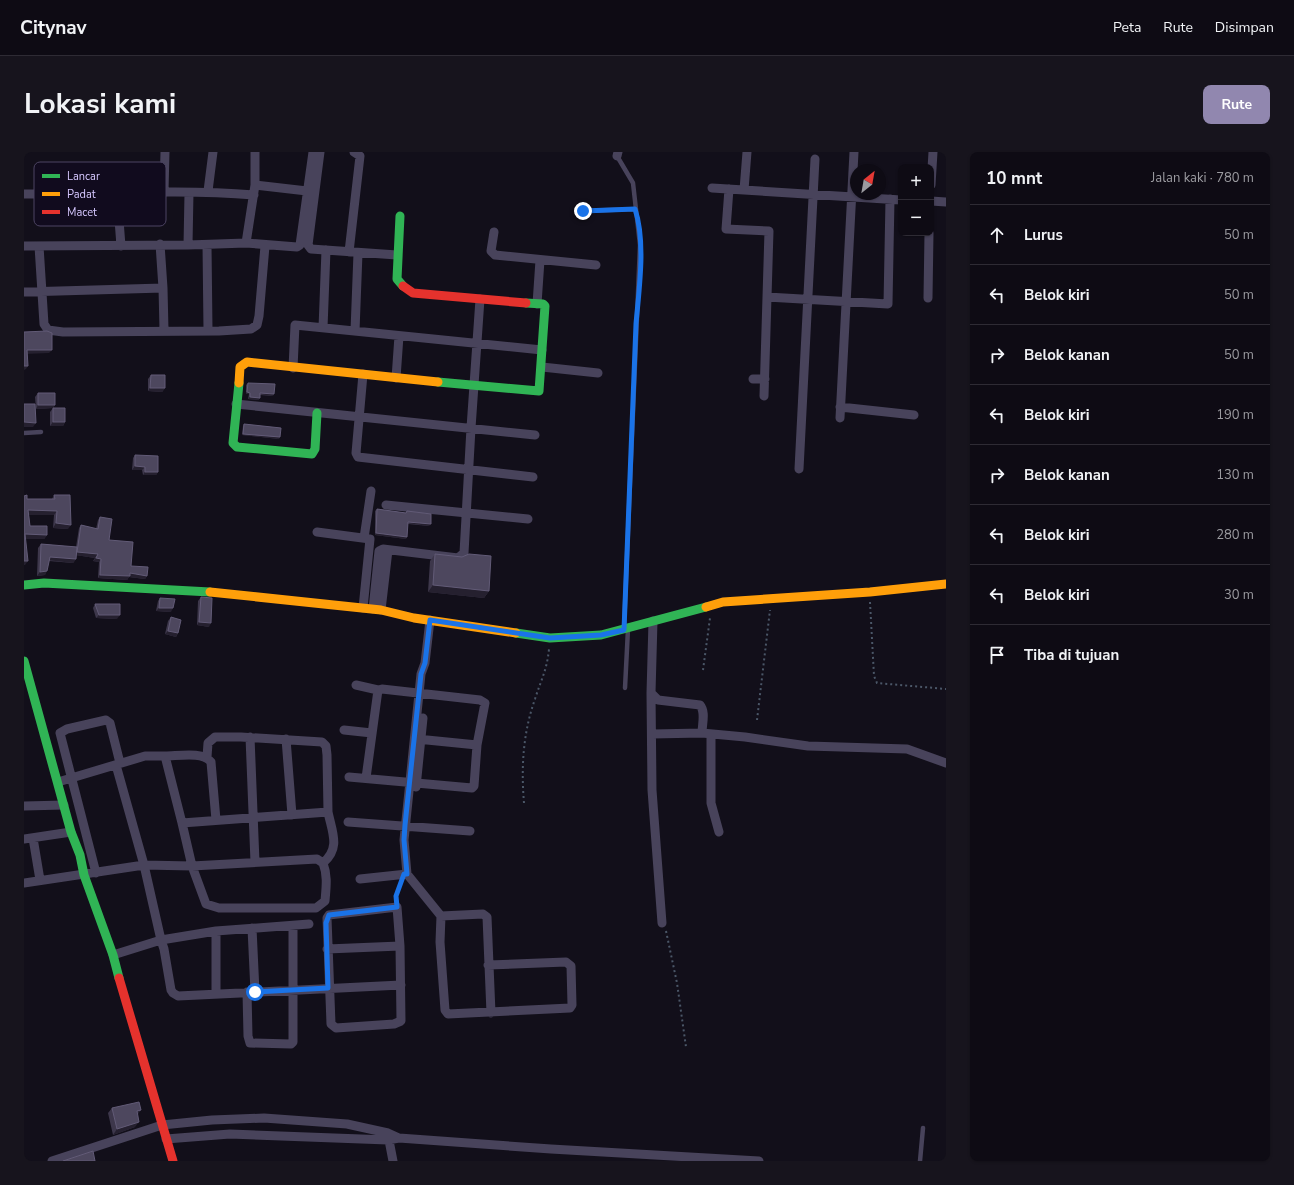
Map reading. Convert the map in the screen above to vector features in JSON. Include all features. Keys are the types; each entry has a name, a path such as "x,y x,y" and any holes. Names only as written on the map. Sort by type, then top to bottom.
{"street":[{"path":"165,152 165,162"},
{"path":"208,191 213,152"},
{"path":"246,243 254,190 255,152"},
{"path":"24,246 121,246 160,244 207,245 246,243 265,246 297,247 300,245 312,152"},
{"path":"320,152 308,245 310,248 354,253 397,255"},
{"path":"354,152 360,156 354,253 355,331"},
{"path":"744,190 747,152"},
{"path":"853,164 854,152"},
{"path":"932,164 933,152"},
{"path":"798,469 806,299 815,159"},
{"path":"712,188 850,197"},
{"path":"729,189 726,229 769,231 764,396"},
{"path":"166,191 189,193 254,190 307,191"},
{"path":"188,245 189,193"},
{"path":"886,199 898,200"},
{"path":"767,297 888,304 890,199"},
{"path":"840,418 852,200"},
{"path":"934,202 946,202"},
{"path":"317,413 315,449 312,454 237,447 233,443 240,367 247,362 293,368 539,391 546,310 543,304 413,293 404,287 398,279 397,255 400,216"},
{"path":"119,226 121,246"},
{"path":"494,232 491,251 495,256 596,265"},
{"path":"928,298 929,236"},
{"path":"160,244 164,330"},
{"path":"207,245 208,330"},
{"path":"39,246 44,324 48,330 63,332 251,329 256,325 265,246"},
{"path":"323,328 326,250"},
{"path":"537,304 540,260"},
{"path":"24,292 42,293 163,288"},
{"path":"372,609 388,550 460,558 465,549 470,428 475,386 480,299"},
{"path":"293,368 295,325 542,350"},
{"path":"396,378 399,336"},
{"path":"542,367 598,373"},
{"path":"363,374 356,453 358,457 533,477"},
{"path":"752,379 765,380"},
{"path":"236,404 535,435"},
{"path":"840,407 914,415"},
{"path":"364,538 371,491"},
{"path":"386,505 528,519"},
{"path":"317,532 370,539 372,609"},
{"path":"24,585 44,583 222,593 372,609 430,620 550,638 594,636 626,629 712,604 870,592 946,584"},
{"path":"430,620 425,663 427,668 422,695 408,825 406,874 441,916 440,942 445,1010 448,1014 491,1013 571,1008 573,1004 571,966 561,960 488,965"},
{"path":"653,621 651,693 652,790 662,923"},
{"path":"24,661 71,832 80,855 84,875 113,955 125,1003 173,1161"},
{"path":"349,777 473,787 477,746 485,703 480,700 422,695 356,686"},
{"path":"366,778 378,690"},
{"path":"651,693 658,700 700,705 703,708 711,803 719,832"},
{"path":"96,873 60,735 61,732 66,729 108,721 110,723 118,764 144,865 173,993 178,996 401,985"},
{"path":"344,730 372,732"},
{"path":"652,734 706,734 745,737 808,746 907,749 946,763"},
{"path":"206,757 208,743 215,737 250,737 320,741 325,744 328,812 334,847 332,854 324,863"},
{"path":"250,737 255,862"},
{"path":"286,739 292,815"},
{"path":"418,739 477,746"},
{"path":"58,782 145,756 206,757 211,762 216,820"},
{"path":"165,756 192,866 206,904 219,908 316,908 325,902 327,881 324,863"},
{"path":"24,806 64,804"},
{"path":"182,823 328,812"},
{"path":"348,822 408,825 470,831"},
{"path":"40,880 28,839 71,832"},
{"path":"24,883 144,865 192,866 317,859 324,863"},
{"path":"360,879 406,874"},
{"path":"397,907 400,946 400,1023 341,1028 336,1028 331,1024 328,988 326,923 329,915 397,907"},
{"path":"441,916 483,914 486,916 491,1013"},
{"path":"113,955 161,940 216,931 309,924"},
{"path":"252,928 251,992 248,1036 250,1043 291,1044 294,1039 293,926"},
{"path":"216,931 216,994"},
{"path":"327,949 400,946"},
{"path":"52,1161 162,1125 212,1120 264,1118 347,1124 399,1138 624,1157 759,1161"},
{"path":"166,1139 230,1134 388,1136"},
{"path":"388,1136 393,1161"}],"lane":[{"path":"617,154 633,183 640,244 625,688"},
{"path":"583,211 635,209"},
{"path":"24,433 41,432"},
{"path":"920,1161 923,1128"}],"path":[{"path":"870,592 875,680 877,683 946,689"},
{"path":"757,720 772,599"},
{"path":"703,670 712,604"},
{"path":"524,803 522,754 534,699 547,668 550,638"},
{"path":"397,907 396,896 406,874"},
{"path":"662,923 666,931 670,958 674,970 686,1047"}],"building":[{"path":"47,331 52,333 52,350 27,350 28,366 24,366 24,332"},
{"path":"151,375 165,375 165,388 150,388"},
{"path":"248,383 275,384 274,394 260,393 260,398 250,397 250,393 247,392"},
{"path":"38,393 55,393 55,405 38,405"},
{"path":"24,404 35,404 36,423 24,422"},
{"path":"53,408 65,408 65,422 53,422"},
{"path":"244,424 281,428 280,437 243,434"},
{"path":"135,455 158,456 158,472 145,472 145,467 135,466"},
{"path":"27,495 27,499 55,499 54,495 70,495 71,525 56,523 57,511 28,510 30,526 47,526 47,535 25,534 28,561 24,561 24,496"},
{"path":"377,509 406,513 407,511 431,514 431,524 408,522 407,537 376,533"},
{"path":"100,517 112,519 109,540 133,542 131,566 148,567 147,576 130,573 130,576 100,575 101,559 96,558 98,554 77,552 81,525 98,529"},
{"path":"41,544 77,547 76,559 50,557 47,571 40,572"},
{"path":"435,554 462,557 469,554 491,556 489,591 433,585"},
{"path":"201,597 212,598 211,623 199,622"},
{"path":"160,598 175,599 173,608 159,608"},
{"path":"95,604 120,604 120,615 99,615"},
{"path":"171,617 181,620 178,633 168,631"},
{"path":"139,1102 141,1110 137,1111 139,1122 117,1129 112,1108"},
{"path":"93,1151 95,1161 63,1161"}],"traffic: fast":[{"path":"400,216 397,279 403,286"},
{"path":"438,382 539,391 545,306 543,304 526,303"},
{"path":"239,383 233,443 237,447 312,454 315,449 317,413"},
{"path":"24,585 44,583 210,592"},
{"path":"516,633 550,638 601,635 706,607"},
{"path":"24,661 71,832 80,855 84,875 113,955 119,978"}],"traffic: slow":[{"path":"239,383 240,367 247,362 438,382"},
{"path":"706,607 723,602 870,592 946,584"},
{"path":"210,592 381,610 414,618 516,633"}],"traffic: jam":[{"path":"403,286 413,293 526,303"},
{"path":"119,978 173,1161"}],"route":[{"path":"255,992 328,988 326,923 329,915 397,907 395,901 396,896 404,874 407,874 404,840 405,825 421,674 425,663 430,620 550,638 576,638 624,630 636,355 636,324 639,289 640,244 638,218 635,209 583,211"}]}
